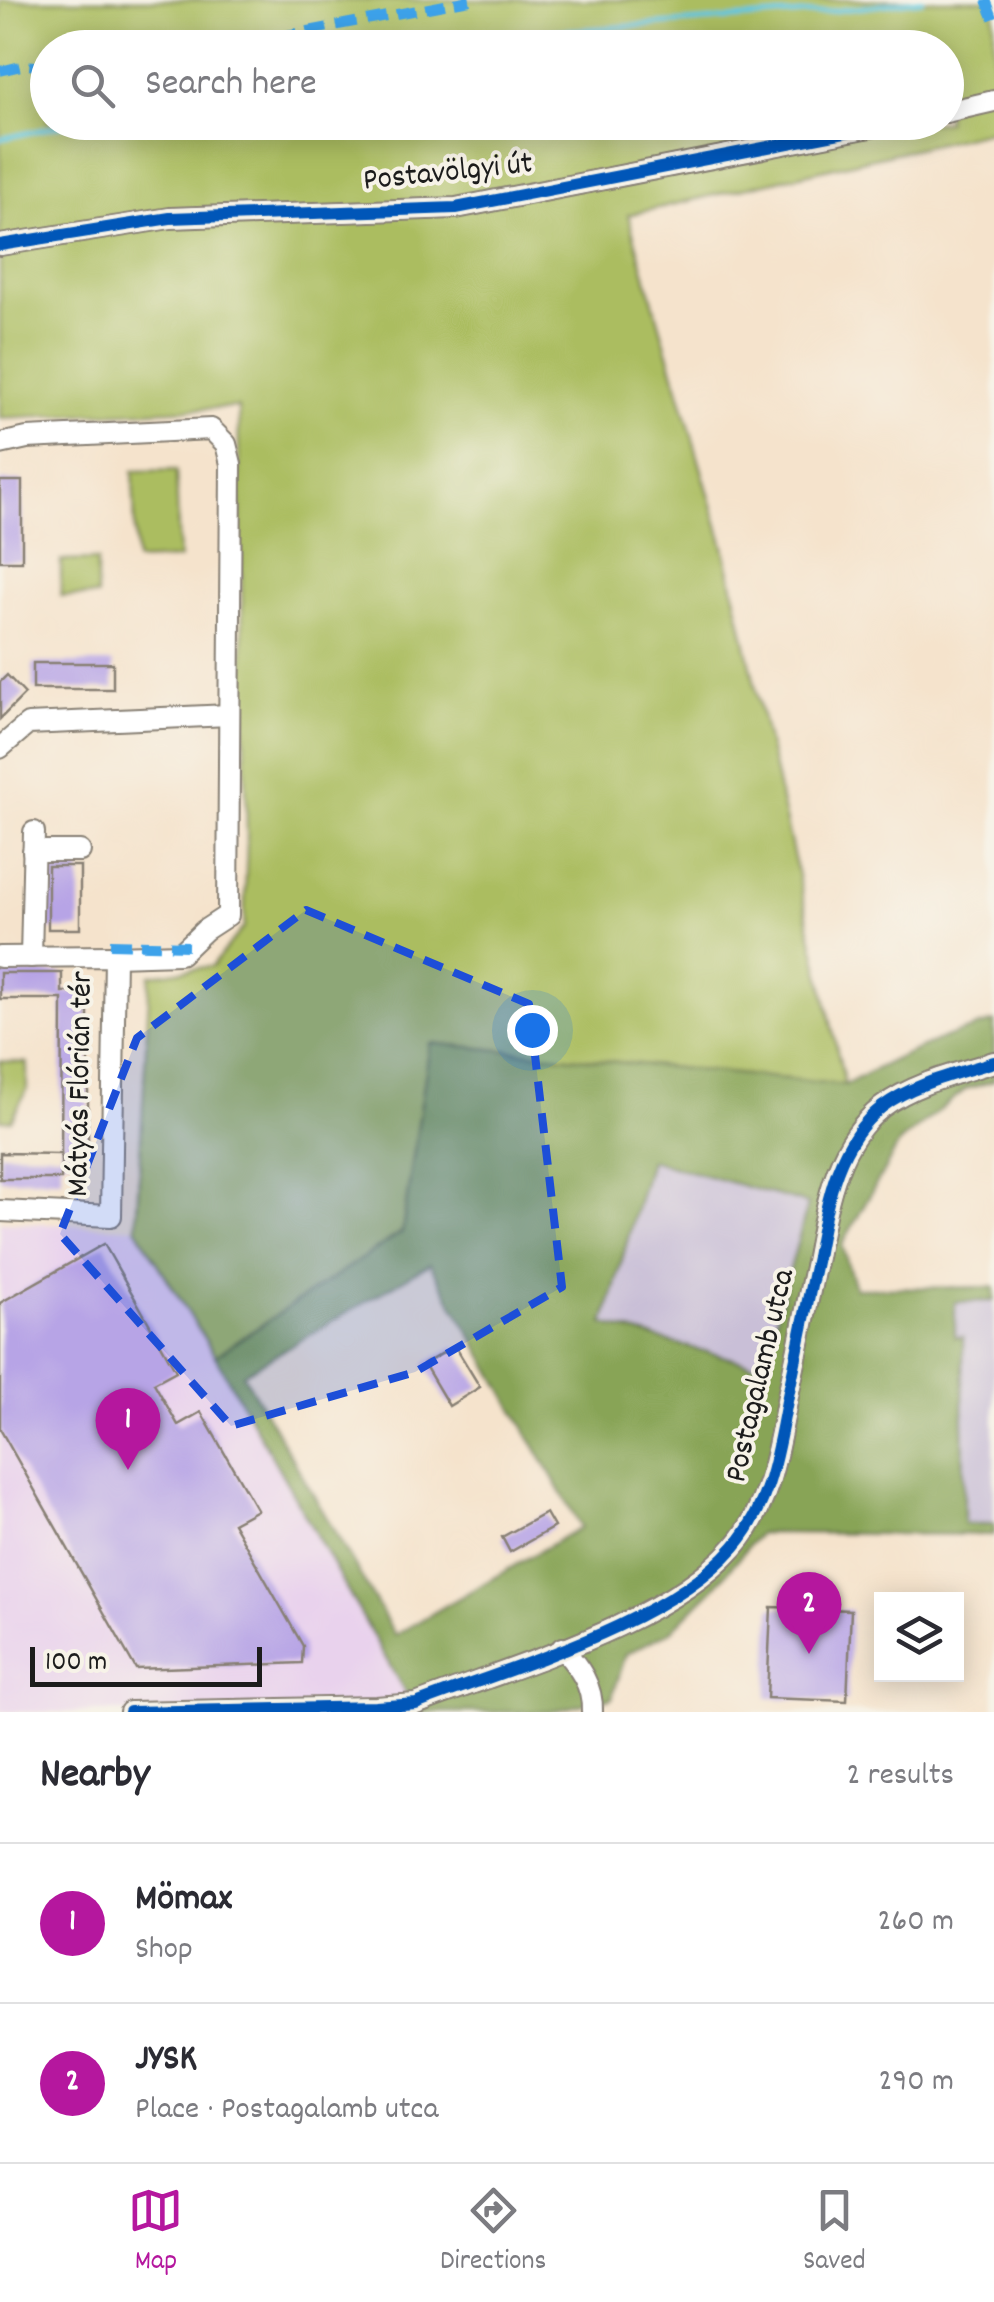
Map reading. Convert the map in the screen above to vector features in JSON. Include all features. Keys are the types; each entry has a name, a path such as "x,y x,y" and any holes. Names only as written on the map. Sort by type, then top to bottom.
{"street":[{"path":"964,108 994,102"},
{"name":"Postavölgyi út","path":"0,245 170,218 456,208 804,140"},
{"path":"0,444 27,438 211,429 226,444 231,464 228,915 180,954 115,956"},
{"path":"0,748 28,724 229,714"},
{"path":"32,956 34,842 80,851"},
{"name":"Mátyás Flórián tér","path":"0,957 115,956 111,1216 0,1211"},
{"name":"Postagalamb utca","path":"130,1712 416,1704 656,1609 702,1577 732,1549 763,1501 781,1439 827,1200 856,1134 878,1110 897,1097 994,1062"},
{"path":"562,1648 582,1670 592,1712"}],"highlighted area":[{"path":"306,910 529,1004 562,1287 415,1372 231,1426 60,1234 137,1038"}],"shaded area":[{"path":"649,1159 808,1203 763,1368 604,1324"},
{"path":"0,1222 136,1228 215,1356 416,1712 0,1712"},
{"path":"955,1301 994,1301 994,1524 964,1525 963,1338 955,1337"}],"green space":[{"path":"0,0 994,0 994,130 964,137 964,30 30,30 30,140 951,140 628,215 724,546 845,1085 431,1043 402,1232 215,1356 136,1228 150,975 212,966 244,927 247,836 238,407 0,418"},
{"path":"176,470 179,559 136,561 133,471"},
{"path":"97,560 97,596 61,596 61,561"},
{"path":"994,1022 994,1081 966,1089 900,1142 842,1245 855,1288 994,1287 994,1301 955,1302 955,1337 963,1337 964,1524 994,1524 994,1535 759,1533 714,1588 671,1631 626,1654 612,1698 549,1712 416,1712 215,1356 402,1232 430,1043 845,1085 918,1049","holes":["650,1160 808,1204 763,1367 604,1324","430,1264 581,1527 395,1635 243,1374"]},
{"path":"0,1061 27,1063 27,1090 11,1120 0,1120"}],"building":[{"path":"0,481 22,481 22,561 0,561"},
{"path":"33,663 113,663 113,689 33,689"},
{"path":"7,675 25,694 0,719 0,682"},
{"path":"48,866 80,866 80,929 48,929"},
{"path":"0,973 62,973 62,992 88,992 88,1160 61,1160 62,999 0,999"},
{"path":"0,1153 61,1154 61,1179 0,1179"},
{"path":"104,1244 176,1371 154,1383 178,1425 201,1412 257,1510 233,1523 303,1646 302,1663 136,1669 0,1429 0,1303"},
{"path":"455,1346 480,1387 449,1406 424,1364"},
{"path":"546,1513 554,1527 510,1552 502,1537"},
{"path":"771,1607 851,1610 847,1701 767,1698"}],"waterway":[{"path":"577,30 817,13 922,0"},
{"path":"0,139 30,132"}],"marked path":[{"path":"313,30 470,0"},
{"path":"986,0 994,20"},
{"path":"0,71 30,65"},
{"path":"110,944 188,946"}],"cycle path":[{"path":"0,245 170,218 456,208 804,140"},
{"path":"130,1712 416,1704 629,1621 705,1574 747,1530 765,1493 777,1453 830,1195 854,1138 866,1122 894,1099 936,1080 994,1062"}],"place":[{"name":"Mömax","path":"128,1470"},
{"name":"JYSK","path":"809,1654"}]}
